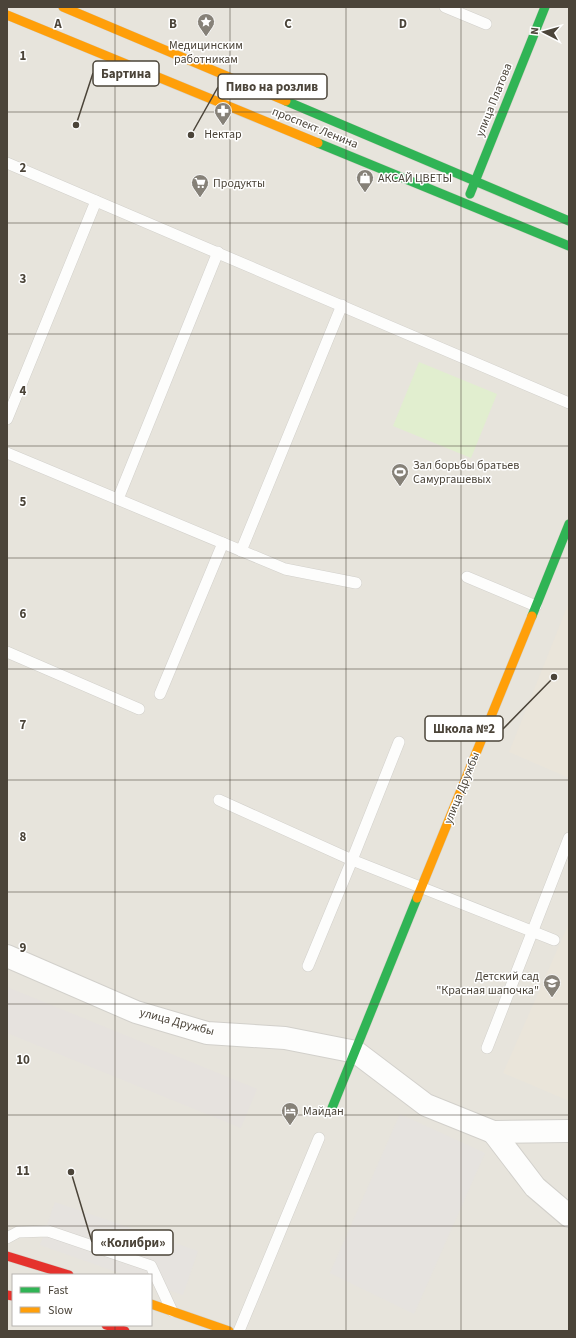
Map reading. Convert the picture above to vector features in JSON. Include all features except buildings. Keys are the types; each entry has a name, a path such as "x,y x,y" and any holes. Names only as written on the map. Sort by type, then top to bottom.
{"main road":[{"name":"проспект Ленина","path":"63,7 569,221"},
{"name":"улица Платова","path":"466,203 544,7"},
{"name":"проспект Ленина","path":"7,14 569,246"},
{"name":"улица Дружбы","path":"332,1108 569,524"},
{"path":"7,1256 66,1274"},
{"path":"152,1304 229,1331"}],"street":[{"name":"улица Дружбы","path":"7,956 136,1012 207,1033 285,1038 356,1052 426,1104 494,1132"},
{"path":"494,1132 569,1131"},
{"path":"494,1132 535,1188 569,1216"}],"lane":[{"path":"445,7 486,24"},
{"path":"7,163 569,402"},
{"path":"7,419 96,201"},
{"path":"118,499 218,252"},
{"path":"241,551 342,305"},
{"path":"7,453 285,569 356,583"},
{"path":"160,694 223,543"},
{"path":"467,577 536,606"},
{"path":"7,652 139,709"},
{"path":"308,966 399,742"},
{"path":"219,800 352,860 554,940"},
{"path":"487,1048 569,838"},
{"path":"239,1331 319,1138"},
{"path":"7,1238 18,1232 48,1231 151,1266 172,1311"}],"shaded area":[{"path":"7,7 569,7 569,1331 7,1331"},
{"path":"569,602 569,778 509,752"},
{"name":"Детский сад \"Красная шапочка\"","path":"569,923 569,1101 503,1073"},
{"path":"7,987 257,1089 241,1128 7,1033"},
{"path":"400,1114 485,1153 414,1314 330,1273"},
{"path":"55,1202 198,1251 183,1295 152,1284 152,1274 122,1274 40,1245"}],"green space":[{"path":"419,362 497,394 471,458 393,426"}],"traffic: fast":[{"path":"470,194 545,7"},
{"path":"286,101 569,221"},
{"path":"318,143 569,246"},
{"path":"532,616 569,524"},
{"path":"332,1108 417,898"}],"traffic: slow":[{"path":"63,7 286,101"},
{"path":"7,15 318,143"},
{"path":"417,898 532,616"},
{"path":"152,1304 229,1331"}],"traffic: jam":[{"path":"7,1256 66,1274"},
{"path":"7,1295 12,1296"},
{"path":"109,1326 125,1331"}],"place":[{"name":"Медицинским работникам","path":"206,37"},
{"name":"Бартина","path":"76,125"},
{"name":"Нектар","path":"223,126"},
{"name":"Пиво на розлив","path":"191,135"},
{"name":"АКСАЙ ЦВЕТЫ","path":"365,193"},
{"name":"Продукты","path":"200,198"},
{"name":"Зал борьбы братьев Самургашевых","path":"400,487"},
{"name":"Школа №2","path":"554,677"},
{"name":"Детский сад \"Красная шапочка\"","path":"552,998"},
{"name":"Майдан","path":"290,1126"},
{"name":"«Колибри»","path":"71,1172"}]}
